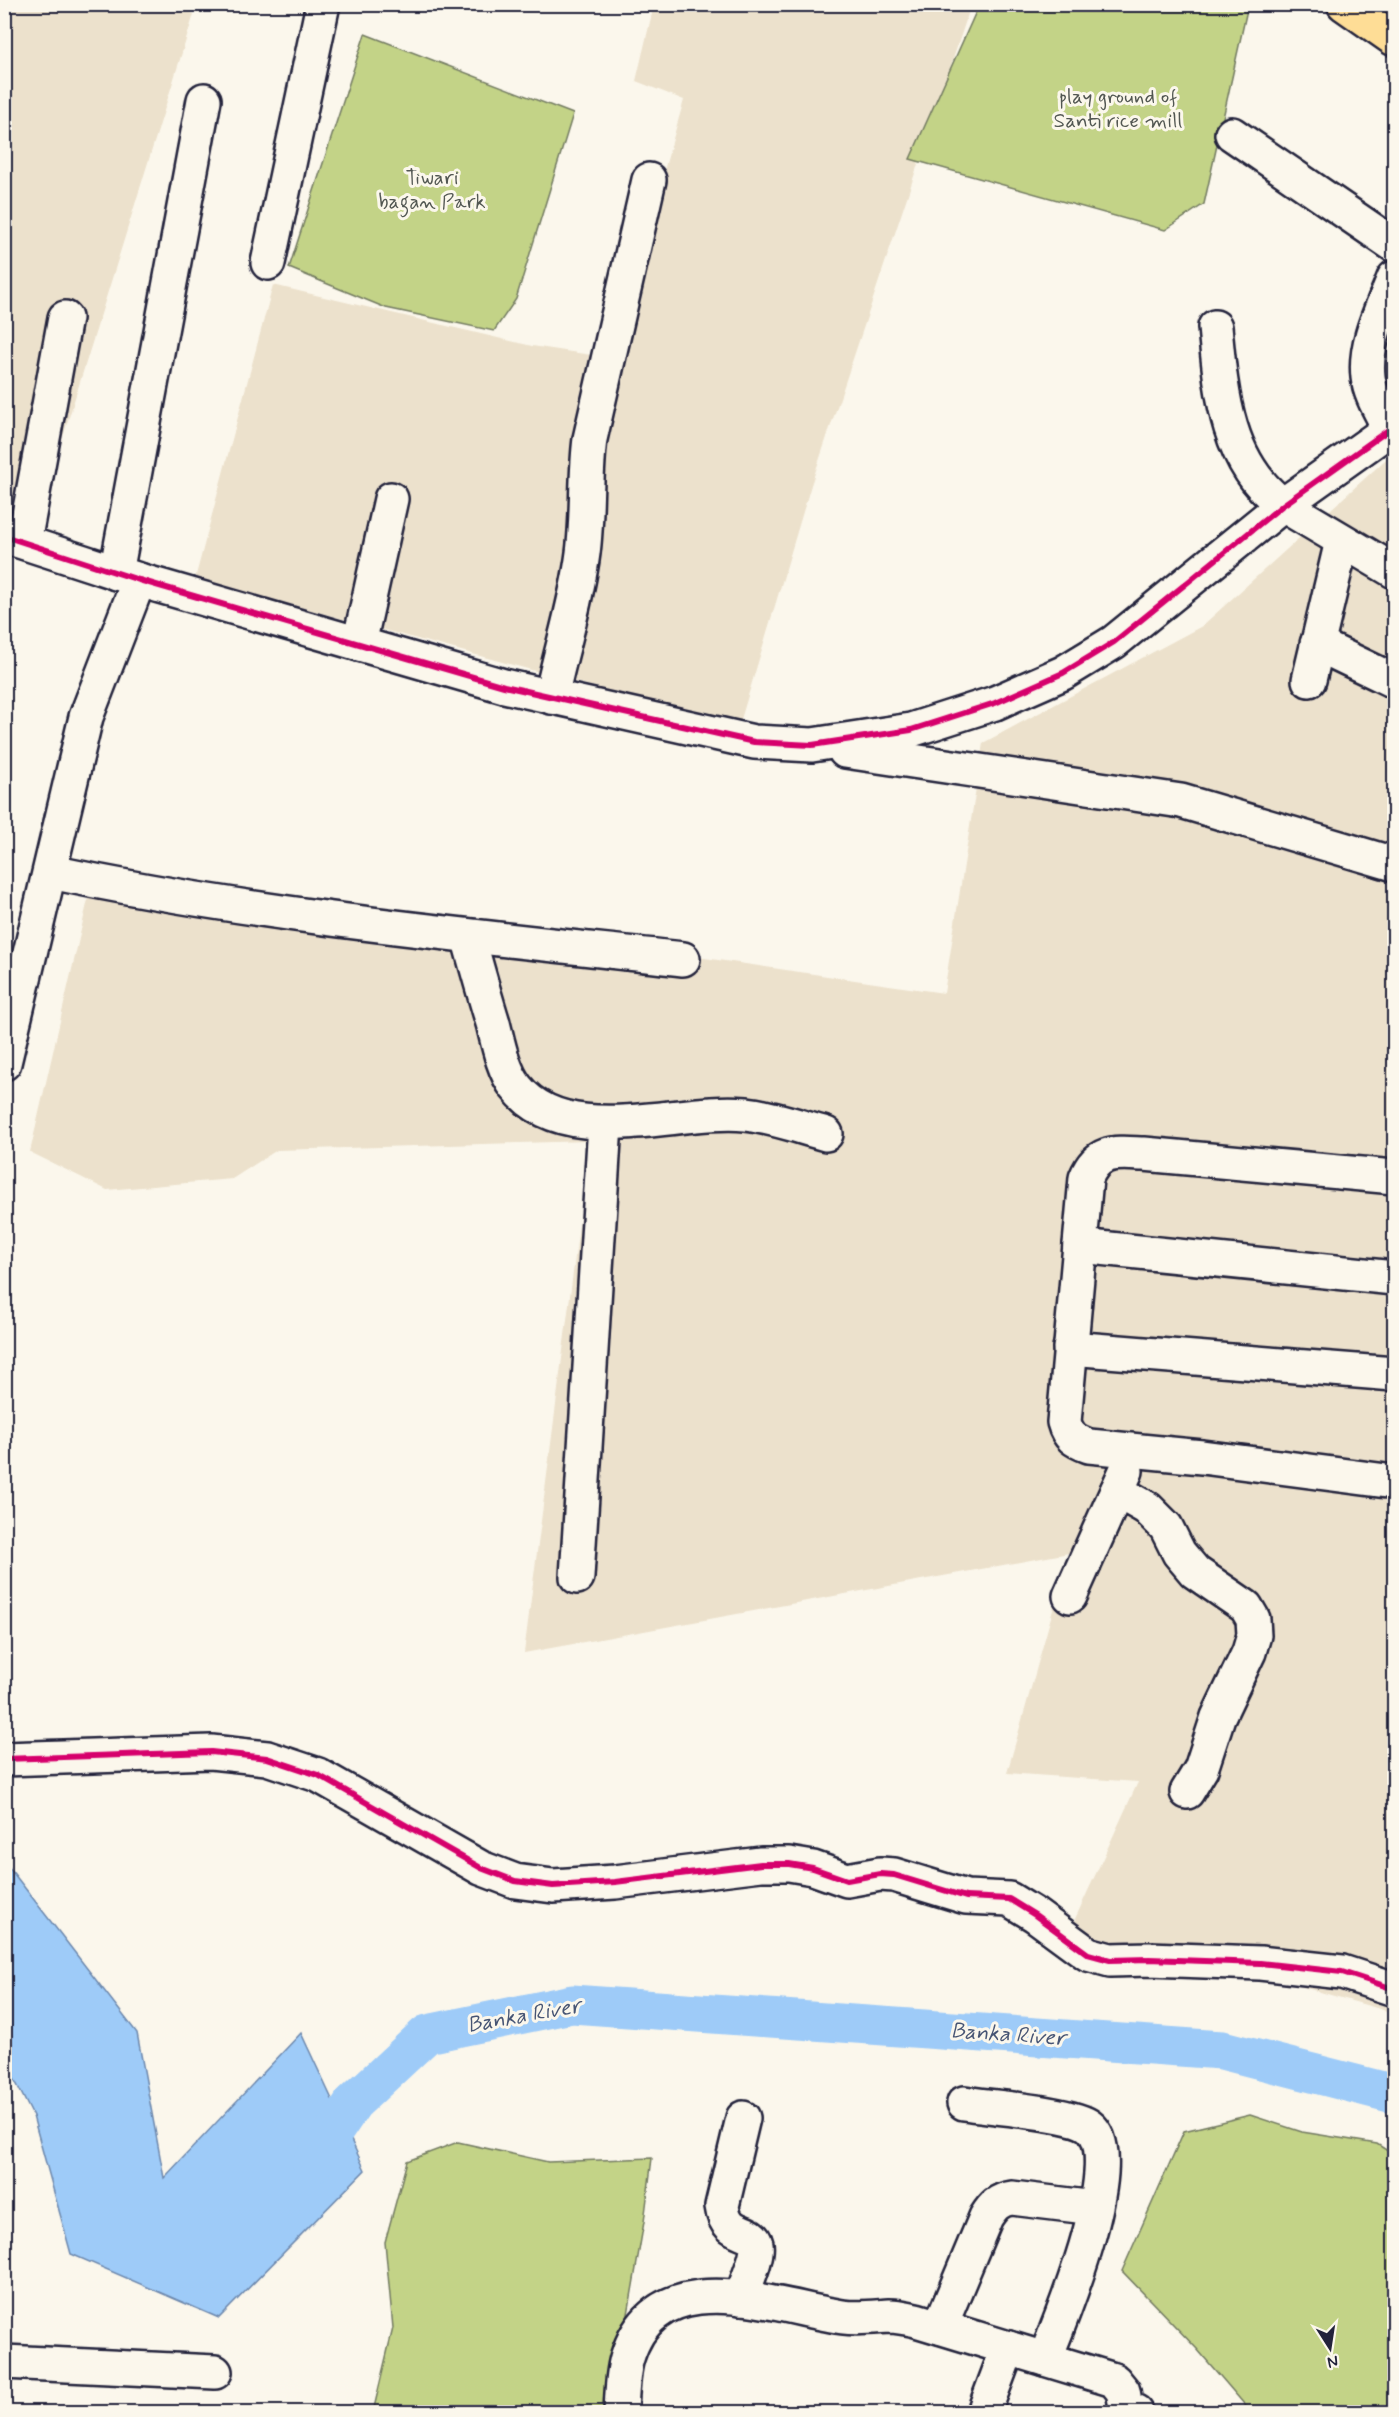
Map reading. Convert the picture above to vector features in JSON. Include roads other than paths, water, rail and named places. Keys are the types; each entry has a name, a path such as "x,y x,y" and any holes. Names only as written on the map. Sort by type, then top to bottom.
{"main road":[{"path":"1344,4 1395,39"}],"street":[{"path":"268,263 323,4"},
{"path":"4,1063 86,717 128,577 204,100"},
{"path":"1232,134 1395,245"},
{"path":"551,696 583,555 587,522 586,468 590,438 649,180"},
{"path":"812,746 911,730 995,703 1063,673 1114,642 1283,505 1392,428 1374,396 1368,379 1367,354 1395,278"},
{"path":"65,318 14,539 128,577 504,686 754,742 812,746 1180,801 1395,864"},
{"path":"1215,327 1221,389 1228,420 1238,448 1252,473 1271,497 1395,571"},
{"path":"359,644 391,499"},
{"path":"1309,680 1342,541"},
{"path":"1317,644 1395,681"},
{"path":"51,872 192,899 468,936 683,959"},
{"path":"468,936 501,1054 516,1086 538,1106 573,1120 605,1124 702,1113 748,1114 826,1134"},
{"path":"577,1577 605,1124"},
{"path":"1395,1177 1114,1153 1100,1157 1086,1178 1065,1422 1067,1434 1076,1441 1089,1446 1395,1482"},
{"path":"1080,1245 1395,1278"},
{"path":"1070,1348 1395,1374"},
{"path":"1070,1596 1136,1451"},
{"path":"1118,1491 1147,1508 1166,1527 1179,1553 1195,1572 1246,1607 1253,1619 1254,1635 1249,1652 1218,1717 1202,1769 1187,1792"},
{"path":"4,1759 211,1752 267,1758 318,1775 481,1868 515,1881 553,1886 615,1882 762,1864 789,1864 813,1868 847,1880 880,1874 894,1875 966,1897 1009,1899 1088,1954 1110,1960 1260,1963 1342,1972 1395,1989"},
{"path":"964,2103 1068,2118 1089,2126 1100,2139 1103,2159 1088,2243 1045,2359"},
{"path":"741,2298 756,2252 756,2243 753,2237 731,2228 723,2218 722,2205 743,2118"},
{"path":"940,2327 986,2217 1001,2199 1012,2198 1095,2208"},
{"path":"621,2412 627,2359 639,2331 655,2312 680,2300 717,2296 814,2310 844,2317 892,2316 916,2320 1114,2380 1123,2391 1126,2407 1136,2412"},
{"path":"984,2412 1008,2348"},
{"path":"4,2362 215,2372"}],"water":[{"path":"4,1861 137,2033 164,2178 301,2033 365,2170 219,2318 71,2254 33,2116 5,2061"}],"waterway":[{"name":"Banka River","path":"312,2164 353,2103 427,2034 572,2004 1222,2050 1394,2094"}],"park label":[{"name":"play ground of Santi rice mill","path":"1118,109"},
{"name":"Tiwari bagan Park","path":"432,190"}]}
